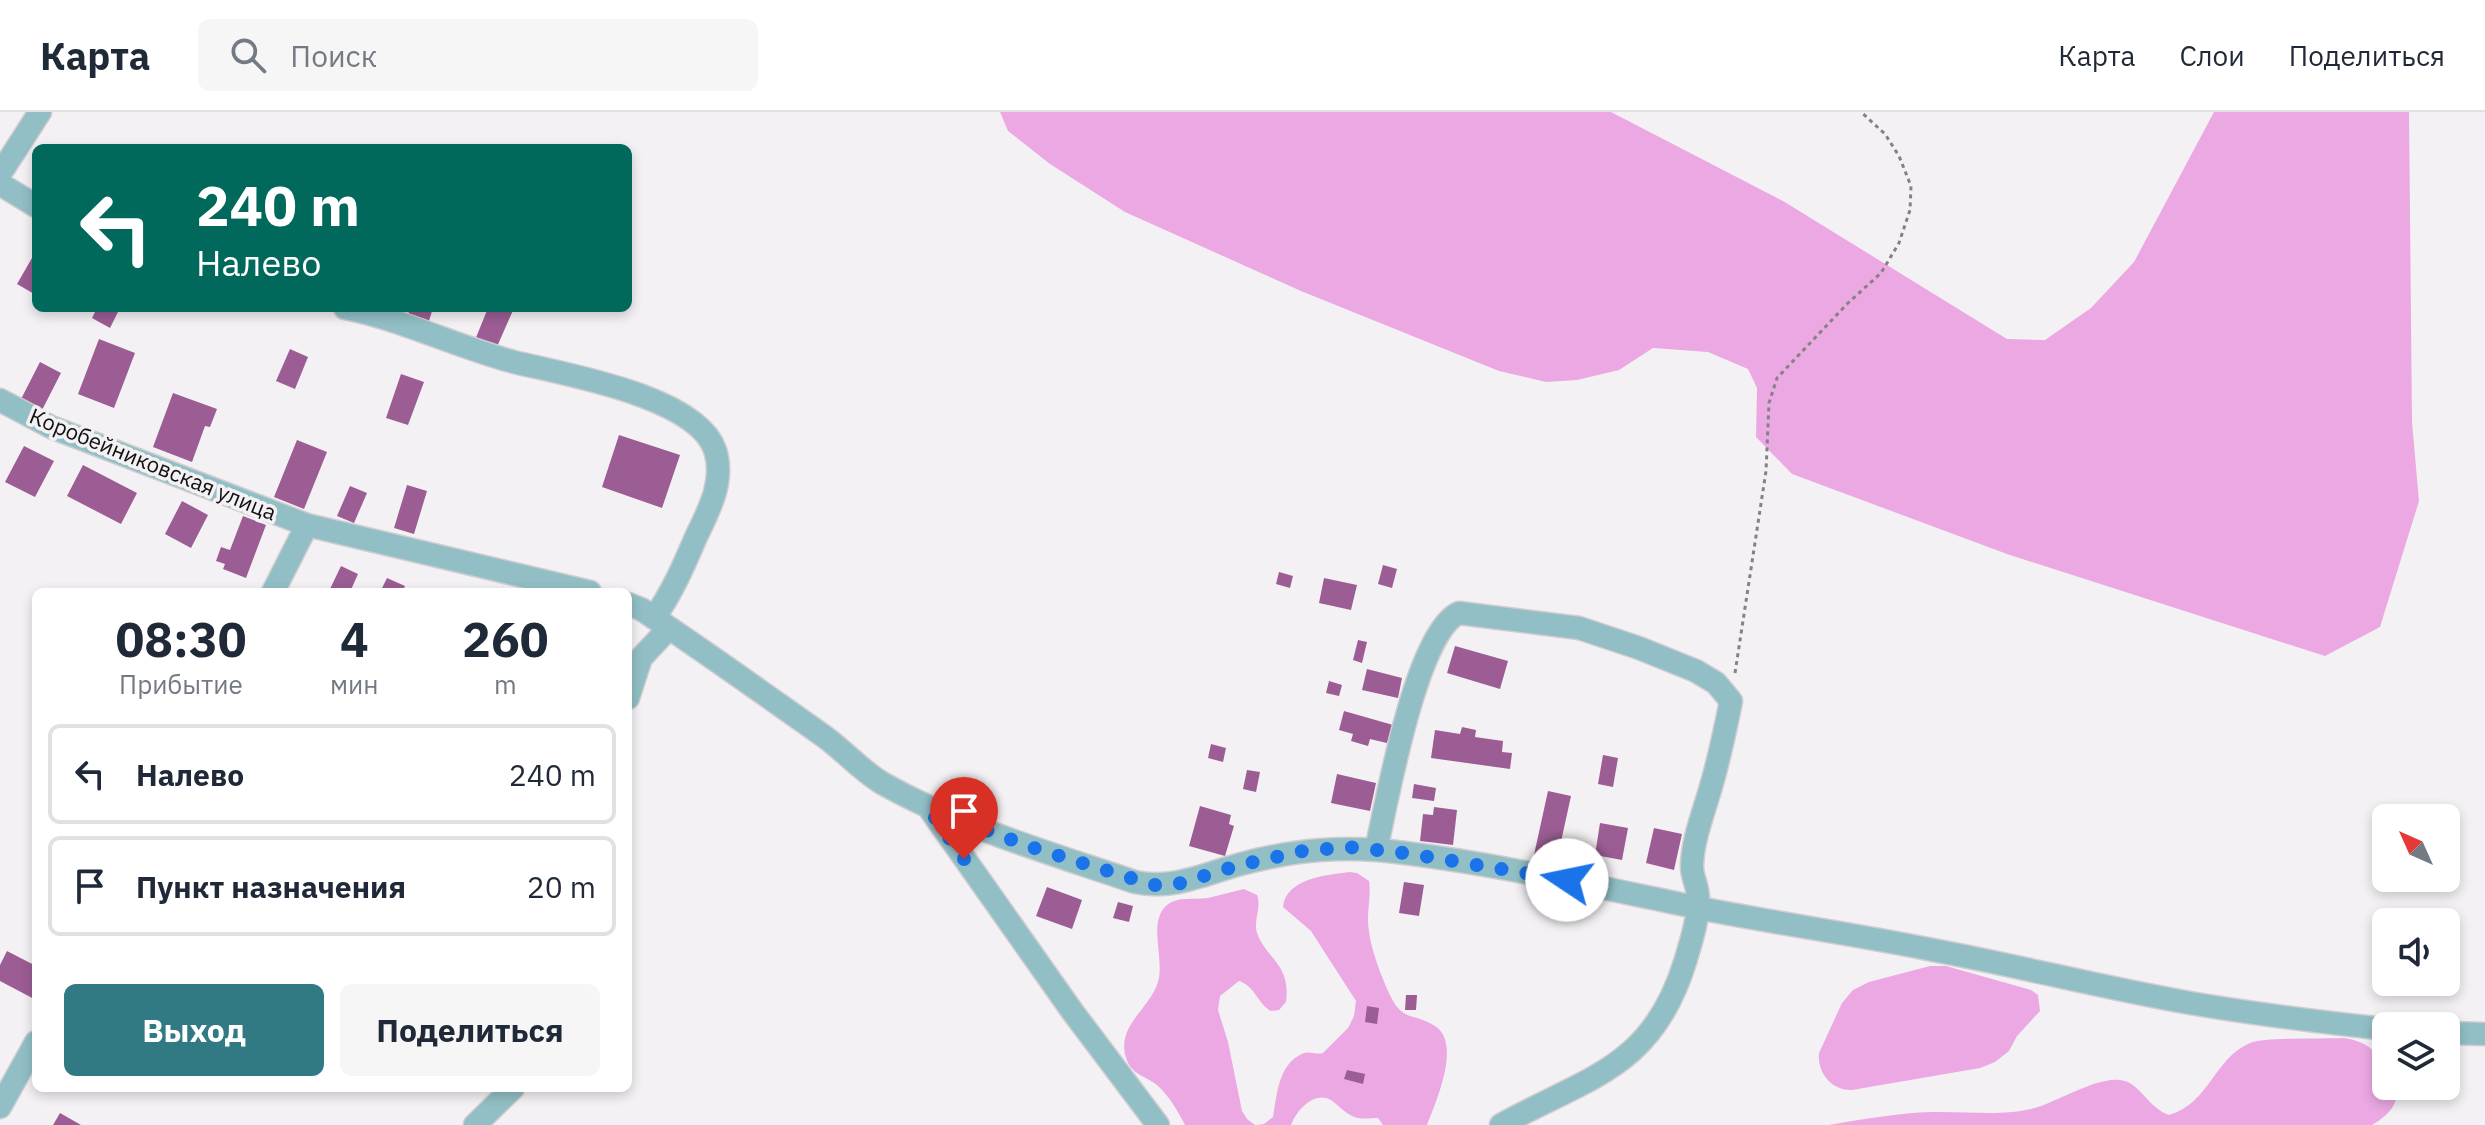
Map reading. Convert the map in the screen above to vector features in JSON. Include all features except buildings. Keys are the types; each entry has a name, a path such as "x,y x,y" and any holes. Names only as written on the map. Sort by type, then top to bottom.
{"street":[{"path":"0,174 40,112"},
{"path":"0,184 32,204"},
{"path":"360,312 512,361 622,388 680,414 711,440 715,451 717,483 712,504 661,623 641,658 632,686"},
{"name":"Коробейниковская улица","path":"0,400 51,427 307,525 573,588"},
{"name":"Коробейниковская улица","path":"275,588 307,525"},
{"path":"632,606 661,623 837,745 880,782 928,808 1031,847 1153,885 1174,885 1240,865 1303,851 1348,847 1376,850 1540,875 1934,950 2187,1003 2293,1020 2372,1028"},
{"path":"1376,850 1419,674 1449,617 1459,613 1579,628 1696,671 1716,683 1731,701 1722,750 1694,852 1692,868 1698,907 1692,938 1680,978 1664,1012 1652,1030 1616,1065 1587,1083 1501,1125"},
{"path":"928,808 1072,1011 1158,1125"},
{"path":"2460,1033 2485,1034"},
{"path":"0,1107 32,1049"},
{"path":"475,1125 509,1092"}],"path":[{"path":"1731,701 1766,471 1769,403 1777,378 1881,273 1899,243 1910,210 1911,186 1899,156 1885,134 1861,112"}],"shaded area":[{"path":"1000,112 1611,112 1783,201 2007,339 2045,340 2091,308 2134,262 2214,112 2409,112 2412,422 2419,501 2380,627 2325,656 2007,554 1792,474 1756,437 1757,388 1748,369 1708,352 1653,348 1619,370 1577,380 1546,382 1499,371 1301,291 1125,212 1050,164 1008,131"},
{"path":"1350,872 1369,881 1370,937 1393,1001 1403,1013 1435,1026 1443,1034 1447,1059 1436,1102 1427,1125 1383,1125 1378,1118 1352,1116 1331,1100 1318,1098 1306,1104 1291,1125 1257,1125 1273,1117 1280,1080 1289,1064 1304,1053 1323,1053 1348,1028 1354,1016 1356,1001 1311,931 1283,907 1286,897 1299,884"},
{"path":"1244,889 1257,895 1257,933 1282,971 1287,989 1286,1002 1279,1010 1271,1011 1249,987 1239,981 1220,996 1218,1010 1242,1111 1255,1125 1185,1125 1161,1089 1129,1064 1124,1046 1126,1036 1158,982 1157,931 1161,912 1176,900 1208,898"},
{"path":"1930,966 1946,966 2031,990 2038,995 2040,1011 2017,1036 2009,1051 1995,1062 1980,1068 1852,1090 1832,1084 1820,1067 1819,1053 1842,1003 1853,990 1869,982"},
{"path":"2343,1038 2369,1047 2372,1050 2372,1100 2396,1100 2391,1109 2372,1125 1829,1125 1920,1113 2025,1110 2111,1080 2133,1085 2155,1107 2169,1115 2193,1101 2238,1050 2257,1041"}],"route":[{"path":"964,859 928,808 1031,847 1135,882 1153,885 1174,885 1240,865 1303,851 1348,847 1405,853 1567,880"}]}
